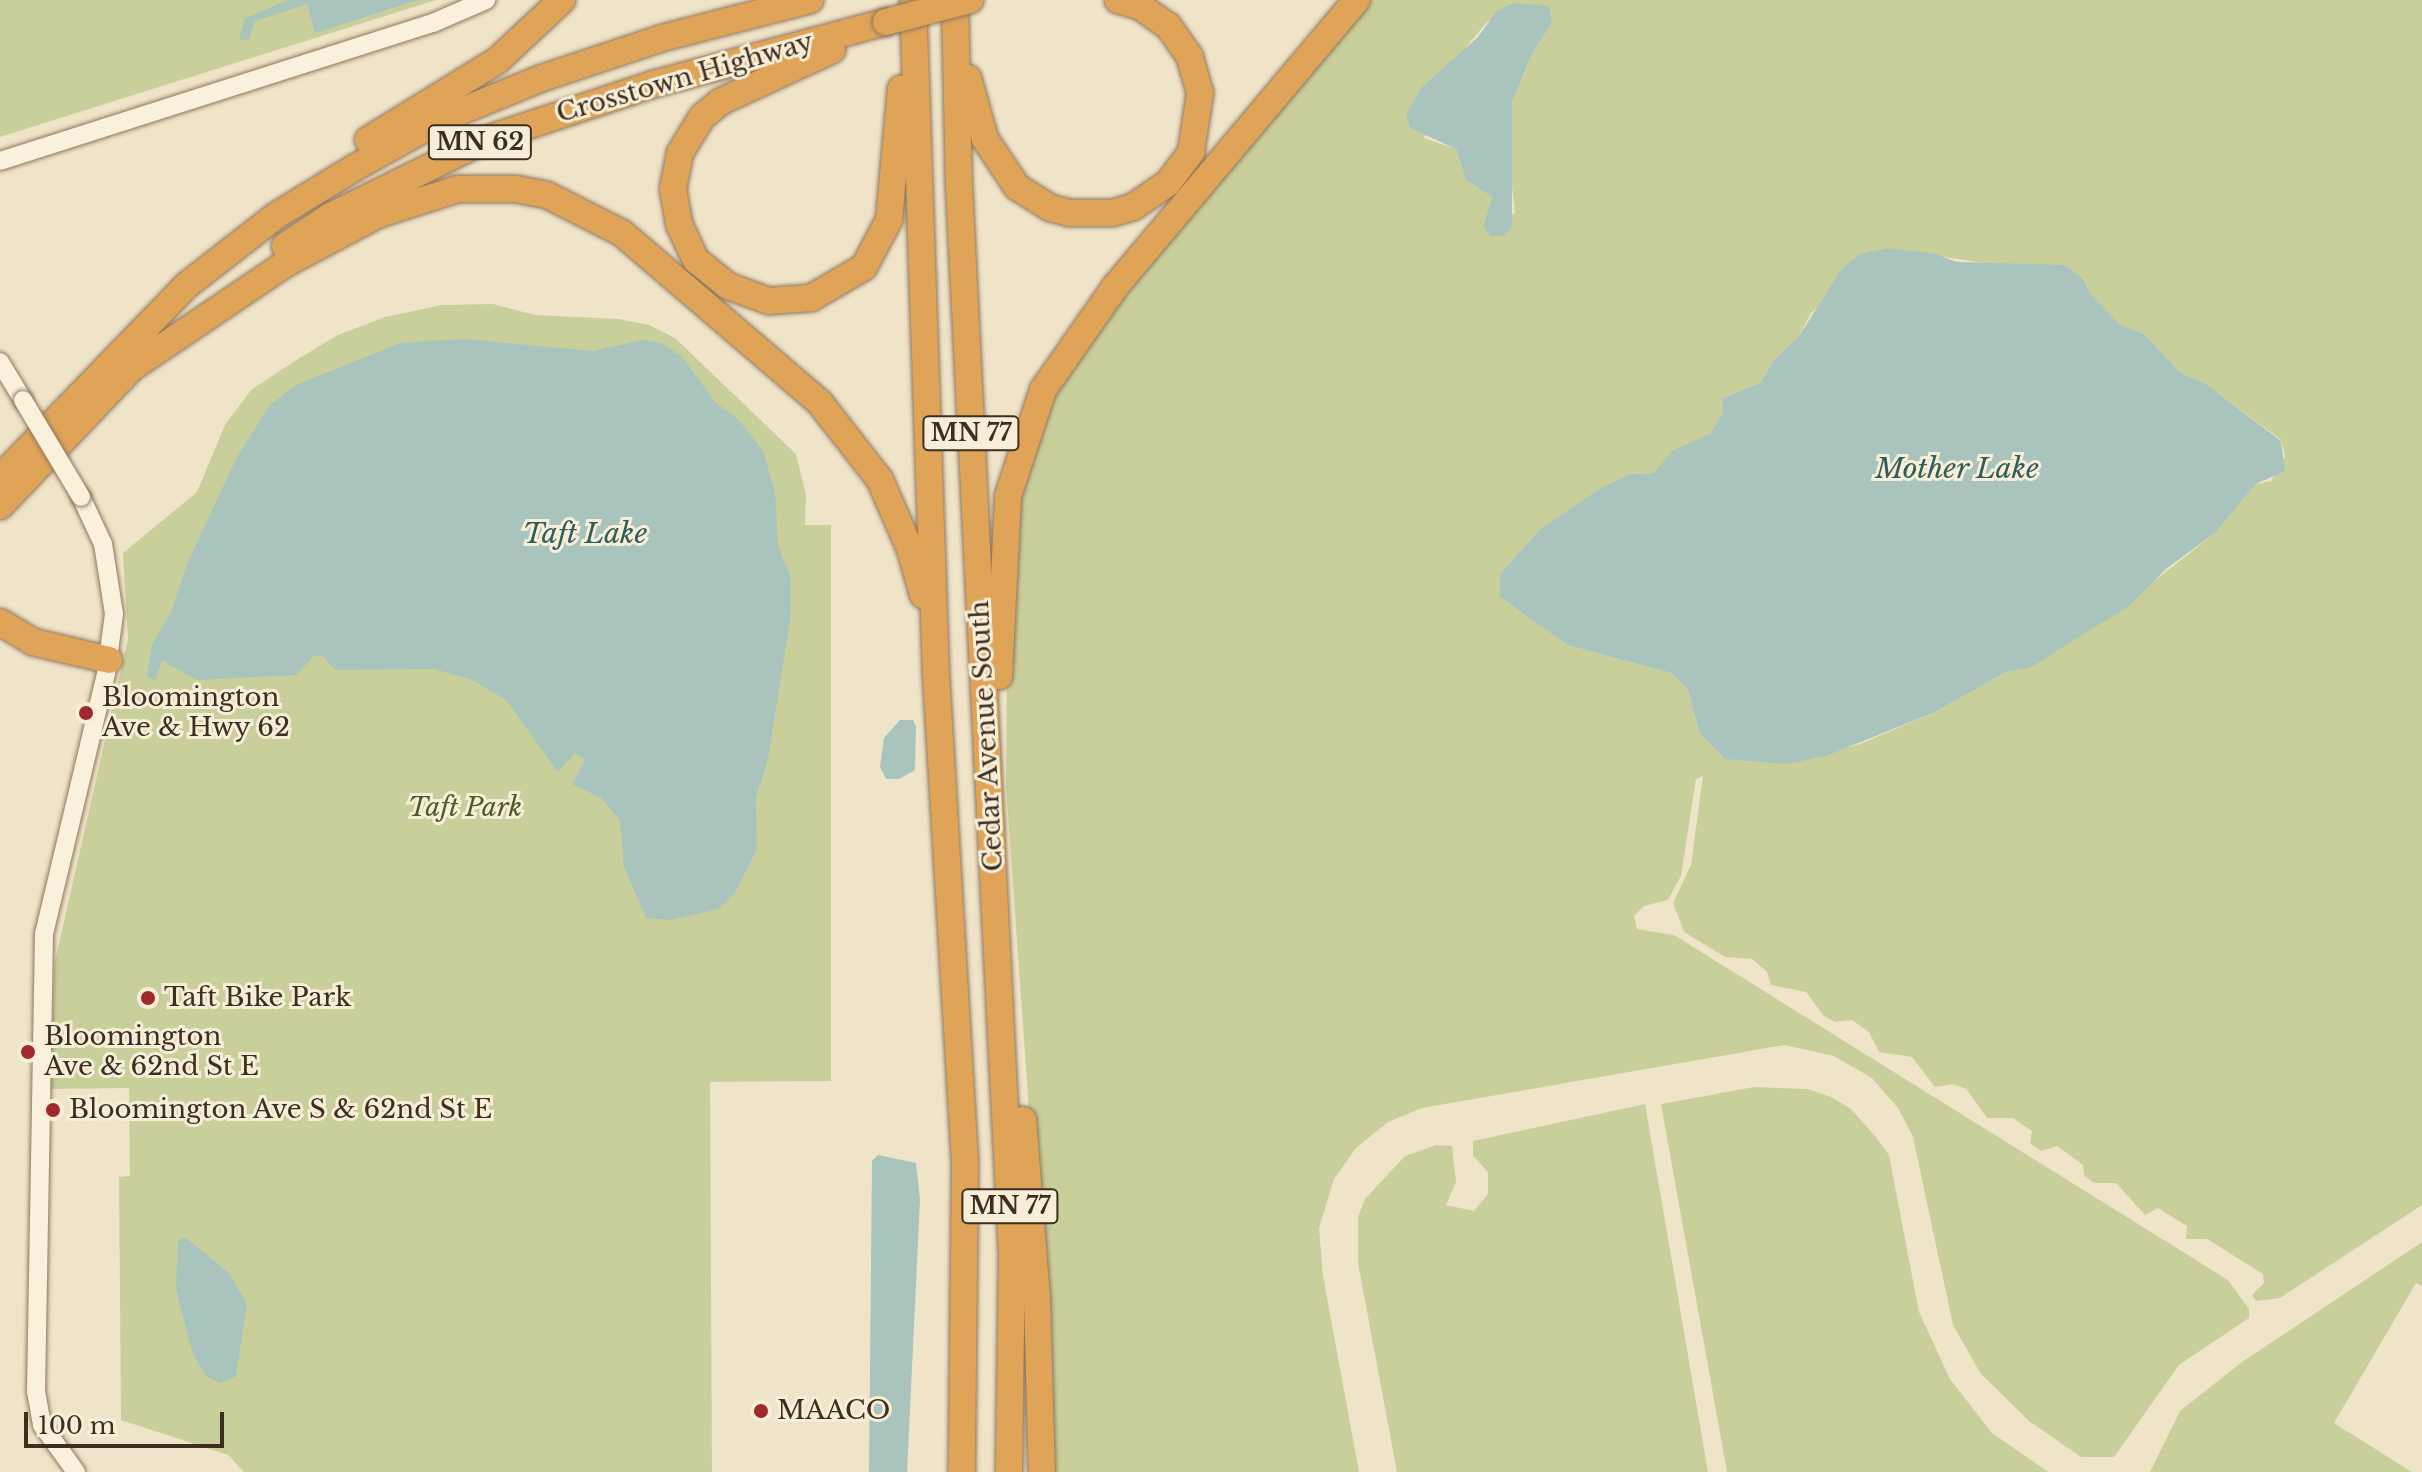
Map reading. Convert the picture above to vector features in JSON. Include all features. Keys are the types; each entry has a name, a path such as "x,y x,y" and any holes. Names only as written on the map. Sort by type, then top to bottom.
{"highway":[{"path":"225,252 312,175 498,60 562,0"},
{"name":"Crosstown Highway","path":"2,498 150,318 225,252 366,160 489,99 648,42 810,0"},
{"path":"959,7 977,118 1005,174 1050,208 1112,213 1151,197 1168,183 1191,152 1201,114 1197,75 1180,40 1155,15 1118,0"},
{"path":"993,843 1004,527 1014,470 1031,417 1059,363 1100,306 1357,0"},
{"name":"Crosstown Highway","path":"2,498 174,326 264,259 418,170 586,104 886,22 959,7"},
{"name":"Cedar Avenue South","path":"959,7 960,218 999,940 1012,1256 1009,1472"},
{"path":"886,22 743,88 720,102 691,132 675,170 676,216 696,260 728,286 769,301 811,298 848,281 874,254 889,220 904,63 913,15"},
{"name":"Cedar Avenue South","path":"913,15 936,674 965,1165 962,1472"},
{"path":"127,371 285,264 411,201 486,188 516,189 574,205 622,233 844,429 880,480 910,549 936,674"},
{"path":"0,622 33,642 108,667"},
{"path":"0,650 108,667"},
{"path":"999,940 1020,1081 1037,1298 1042,1472"}],"street":[{"path":"0,161 433,23 486,0"},
{"path":"0,362 81,497 109,567 114,614 108,667 44,934 39,1081 36,1392 42,1425 68,1469"}],"green space":[{"path":"0,0 436,0 0,137"},
{"path":"1365,0 2422,0 2422,1205 2280,1298 2256,1301 2252,1295 2264,1283 2263,1274 2207,1239 2186,1239 2187,1226 2158,1208 2145,1215 2116,1183 2094,1183 2084,1176 2083,1165 2057,1146 2041,1151 2030,1143 2032,1131 2013,1118 1987,1118 1966,1089 1953,1084 1935,1087 1912,1057 1879,1052 1869,1032 1852,1020 1835,1022 1824,1016 1806,992 1771,985 1767,972 1752,959 1725,957 1684,932 1673,903 1691,865 1703,776 1696,779 1681,876 1668,900 1644,906 1634,916 1637,929 1674,935 2228,1280 2249,1309 2249,1318 2179,1365 2114,1457 2081,1457 2029,1421 1981,1374 1953,1325 1913,1137 1898,1108 1872,1078 1834,1056 1785,1045 1422,1108 1388,1122 1356,1148 1334,1179 1319,1228 1323,1276 1359,1472 1045,1472 1044,1323 1006,786 1008,528 1058,373","holes":["1488,21 1552,23 1532,54 1512,102 1509,161 1515,213 1483,226 1492,197 1466,180 1456,149 1424,138 1467,46","1889,248 2083,279 2088,292 2119,324 2144,334 2181,373 2205,383 2281,440 2285,456 2271,481 2256,484 2215,533 2100,624 2031,666 2006,672 1935,712 1860,744 1787,764 1699,732 1688,690 1671,673 1567,645 1500,597 1500,574 1539,530 1630,474 1654,473 1710,434 1723,412 1723,398 1760,383 1774,360 1799,336 1811,313"]},
{"name":"Taft Park","path":"493,304 535,315 619,319 649,325 675,338 796,454 806,494 805,525 831,525 831,1081 710,1082 712,1472 244,1472 228,1455 121,1420 119,1177 130,1176 129,1088 50,1089 55,961 128,639 123,553 197,492 225,425 251,390 338,335 385,317 442,305"},
{"path":"1754,1087 1808,1089 1831,1097 1850,1108 1875,1136 1889,1155 1919,1312 1950,1379 1992,1433 2048,1472 1727,1472 1661,1104"},
{"path":"1645,1104 1708,1472 1397,1472 1358,1263 1358,1217 1365,1199 1405,1156 1436,1145 1452,1146 1456,1182 1446,1205 1474,1211 1488,1194 1488,1172 1473,1156 1473,1141"},
{"path":"2422,1242 2422,1286 2416,1283 2334,1423 2412,1472 2150,1472 2180,1411 2242,1362"}],"water":[{"path":"289,0 418,0 315,33 307,4 255,21 249,40 239,40 245,18"},
{"path":"1513,3 1549,6 1552,23 1532,54 1512,102 1512,227 1504,236 1491,236 1483,226 1492,197 1466,180 1456,149 1410,128 1406,114 1422,87 1478,37 1496,12"},
{"name":"Mother Lake","path":"1889,248 1936,254 1957,262 2065,265 2083,279 2089,292 2119,324 2144,334 2181,373 2205,383 2281,441 2285,471 2256,484 2215,533 2166,569 2129,606 2031,667 2006,672 1935,712 1826,756 1787,764 1725,759 1699,732 1688,690 1671,673 1567,645 1500,597 1500,574 1539,530 1601,488 1630,474 1654,473 1672,451 1710,434 1723,412 1723,398 1760,383 1774,360 1799,336 1841,270 1860,254"},
{"name":"Taft Lake","path":"465,339 592,351 643,340 664,344 683,358 716,403 738,419 763,451 775,492 778,546 791,578 791,614 768,759 756,797 757,849 735,893 719,909 671,920 646,918 624,867 620,820 601,798 572,784 585,760 575,753 558,772 506,700 472,680 434,669 335,670 323,656 314,656 296,675 197,680 162,661 155,680 147,676 152,645 170,614 187,564 236,459 269,406 296,385 400,343"},
{"path":"900,720 913,720 916,727 915,770 899,779 886,779 880,767 884,738"},
{"path":"878,1155 916,1163 920,1200 907,1472 869,1472 872,1161"},
{"path":"185,1237 229,1273 247,1304 236,1376 221,1383 206,1376 192,1352 176,1289 178,1240"}],"place":[{"name":"Bloomington Ave & Hwy 62","path":"86,713"},
{"name":"Taft Bike Park","path":"148,998"},
{"name":"Bloomington Ave & 62nd St E","path":"28,1052"},
{"name":"Bloomington Ave S & 62nd St E","path":"53,1110"},
{"name":"MAACO","path":"761,1411"}]}
